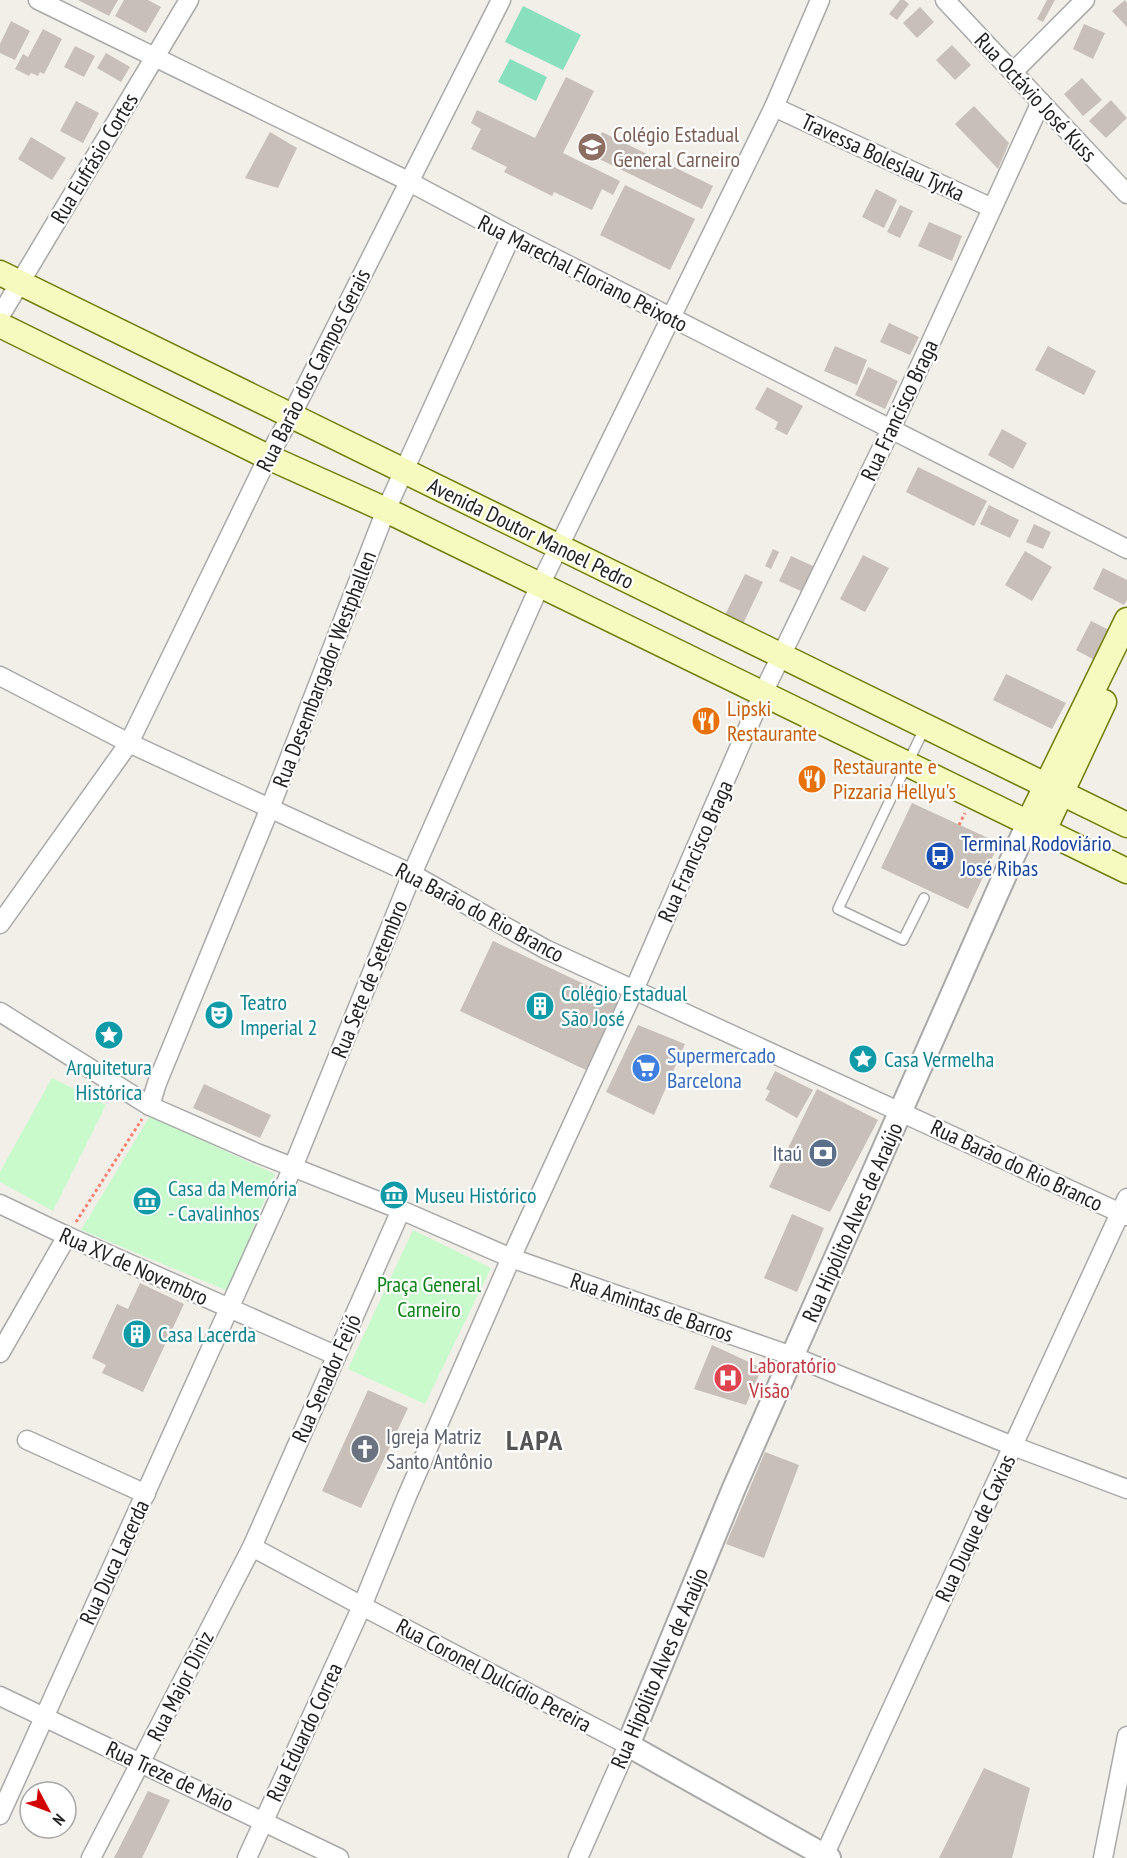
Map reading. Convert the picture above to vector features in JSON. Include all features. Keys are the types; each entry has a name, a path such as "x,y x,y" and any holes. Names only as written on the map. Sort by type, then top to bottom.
{"main road":[{"name":"Avenida Doutor Manoel Pedro","path":"10,278 1127,825"},
{"name":"Avenida Doutor Manoel Pedro","path":"0,325 268,456 386,510 1127,871"},
{"path":"1036,826 1127,620"},
{"path":"1053,789 1127,655"}],"street":[{"name":"Rua Marechal Floriano Peixoto","path":"38,0 409,182 671,318 1127,549"},
{"name":"Rua Eufrásio Cortes","path":"0,316 10,278 189,0"},
{"name":"Rua Sete de Setembro","path":"230,1309 293,1167 412,874 540,585 774,107 820,0"},
{"name":"Rua Octávio José Kuss","path":"945,0 1127,194"},
{"path":"1013,72 1085,0"},
{"name":"Rua Barão dos Campos Gerais","path":"0,924 129,743 268,456 291,416 409,182 496,2"},
{"name":"Rua Francisco Braga","path":"362,1606 407,1496 511,1258 634,990 763,693 891,429 1041,102"},
{"name":"Travessa Boleslau Tyrka","path":"774,107 992,208"},
{"name":"Rua Desembargador Westphallen","path":"150,1106 157,1083 270,808 386,510 511,236"},
{"name":"Rua Barão do Rio Branco","path":"0,676 129,743 412,874 545,949 901,1112 1125,1209"},
{"name":"Rua Hipólito Alves de Araújo","path":"578,1858 792,1356 901,1112 1036,826"},
{"name":"Rua Amintas de Barros","path":"0,1012 150,1106 293,1167 401,1210 511,1258 792,1356 1013,1446 1127,1489"},
{"name":"Rua XV de Novembro","path":"0,1204 335,1355"},
{"name":"Rua Duque de Caxias","path":"826,1857 1013,1446 1125,1209"},
{"name":"Rua Senador Feijó","path":"252,1546 401,1210"},
{"path":"0,1353 67,1236"},
{"name":"Rua Duca Lacerda","path":"0,1815 230,1309"},
{"path":"27,1440 146,1494"},
{"name":"Rua Coronel Dulcídio Pereira","path":"252,1546 628,1745 826,1857"},
{"name":"Rua Major Diniz","path":"91,1858 252,1546"},
{"name":"Rua Eduardo Correa","path":"247,1858 362,1606"},
{"name":"Rua Treze de Maio","path":"0,1696 339,1858"},
{"path":"1103,1858 1127,1736"}],"lane":[{"path":"924,898 903,940 838,909 925,727"}],"path":[{"path":"67,1236 150,1106"}],"green space":[{"path":"523,6 581,35 563,70 505,42"},
{"path":"510,59 547,77 536,101 498,82"},
{"path":"52,1078 106,1105 53,1211 0,1182 0,1172"},
{"path":"150,1116 275,1174 228,1291 81,1230"},
{"name":"Praça General Carneiro","path":"413,1230 491,1268 425,1404 348,1369"}],"building":[{"path":"78,0 118,0 109,16"},
{"path":"124,0 148,0 161,7 146,33 115,16"},
{"path":"900,0 909,4 897,20 889,14"},
{"path":"1047,0 1055,0 1043,22 1037,19"},
{"path":"1125,0 1127,3 1127,27 1112,11"},
{"path":"920,7 934,22 917,38 903,23"},
{"path":"11,21 30,31 15,60 0,53 0,44"},
{"path":"1084,24 1105,33 1093,59 1073,49"},
{"path":"43,29 62,39 44,74 40,72 38,76 31,73 29,76 15,69 23,54 28,57"},
{"path":"952,45 971,65 955,80 936,60"},
{"path":"75,46 95,56 84,77 64,67"},
{"path":"106,53 130,67 121,82 97,68"},
{"path":"566,77 594,91 563,153 620,181 613,195 602,189 592,210 554,192 552,196 504,172 507,167 471,149 481,129 471,123 477,110 535,138"},
{"path":"1082,78 1102,100 1083,116 1064,94"},
{"path":"1111,100 1127,118 1106,138 1089,121"},
{"path":"76,101 99,113 83,143 60,131"},
{"path":"974,106 1009,143 998,169 955,124"},
{"path":"270,132 297,148 278,188 245,178"},
{"path":"602,132 713,186 702,209 591,155"},
{"path":"31,137 66,158 52,180 18,159"},
{"path":"625,185 695,219 670,270 600,235"},
{"path":"876,189 897,200 884,228 862,217"},
{"path":"900,205 913,211 900,238 887,232"},
{"path":"929,222 962,236 952,261 918,246"},
{"path":"889,323 919,337 910,355 880,342"},
{"path":"835,346 867,360 857,385 824,371"},
{"path":"1048,346 1096,371 1084,395 1035,370"},
{"path":"868,367 898,381 885,409 855,395"},
{"path":"767,387 803,406 787,435 775,429 778,422 755,409"},
{"path":"1002,429 1027,443 1013,469 988,455"},
{"path":"918,467 987,501 974,526 906,492"},
{"path":"989,505 1019,520 1010,538 980,524"},
{"path":"1034,524 1051,532 1043,549 1026,542"},
{"path":"773,549 779,552 771,569 765,566"},
{"path":"1025,551 1052,567 1032,601 1005,585"},
{"path":"863,555 889,568 865,612 840,599"},
{"path":"791,556 815,567 803,592 779,581"},
{"path":"1103,568 1127,580 1127,600 1124,605 1093,589"},
{"path":"745,574 763,582 742,626 724,617"},
{"path":"1091,621 1117,634 1102,664 1076,650"},
{"path":"1006,674 1066,703 1052,729 993,700"},
{"name":"Terminal Rodoviário José Ribas","path":"912,803 999,843 968,909 881,868"},
{"name":"Colégio Estadual São José","path":"493,941 620,1001 586,1070 460,1011"},
{"name":"Supermercado Barcelona","path":"638,1025 685,1044 654,1115 606,1092"},
{"path":"775,1071 813,1090 797,1118 765,1100 770,1091 766,1089"},
{"path":"204,1084 271,1115 260,1138 193,1108"},
{"name":"Itaú","path":"817,1089 878,1120 830,1212 769,1187"},
{"path":"792,1214 824,1228 797,1292 764,1278"},
{"name":"Casa Lacerda","path":"140,1283 184,1304 143,1392 102,1373 106,1365 92,1358 117,1304 128,1309"},
{"name":"Laboratório Visão","path":"712,1345 762,1368 746,1405 694,1389"},
{"name":"Igreja Matriz Santo Antônio","path":"368,1390 408,1408 361,1508 322,1491"},
{"path":"765,1452 799,1465 764,1558 726,1544"},
{"path":"984,1768 1030,1788 1012,1858 939,1858"},
{"path":"148,1791 170,1800 142,1858 114,1858"}],"place":[{"name":"Colégio Estadual General Carneiro","path":"592,147"},
{"name":"Lipski Restaurante","path":"706,721"},
{"name":"Restaurante e Pizzaria Hellyu's","path":"812,779"},
{"name":"Terminal Rodoviário José Ribas","path":"940,856"},
{"name":"Colégio Estadual São José","path":"540,1006"},
{"name":"Teatro Imperial 2","path":"219,1015"},
{"name":"Arquitetura Histórica","path":"109,1035"},
{"name":"Casa Vermelha","path":"863,1059"},
{"name":"Supermercado Barcelona","path":"646,1068"},
{"name":"Itaú","path":"823,1153"},
{"name":"Museu Histórico","path":"394,1195"},
{"name":"Casa da Memória - Cavalinhos","path":"147,1201"},
{"name":"Casa Lacerda","path":"137,1334"},
{"name":"Laboratório Visão","path":"728,1378"},
{"name":"Igreja Matriz Santo Antônio","path":"365,1449"}],"district":[{"name":"LAPA","path":"535,1439"}]}
